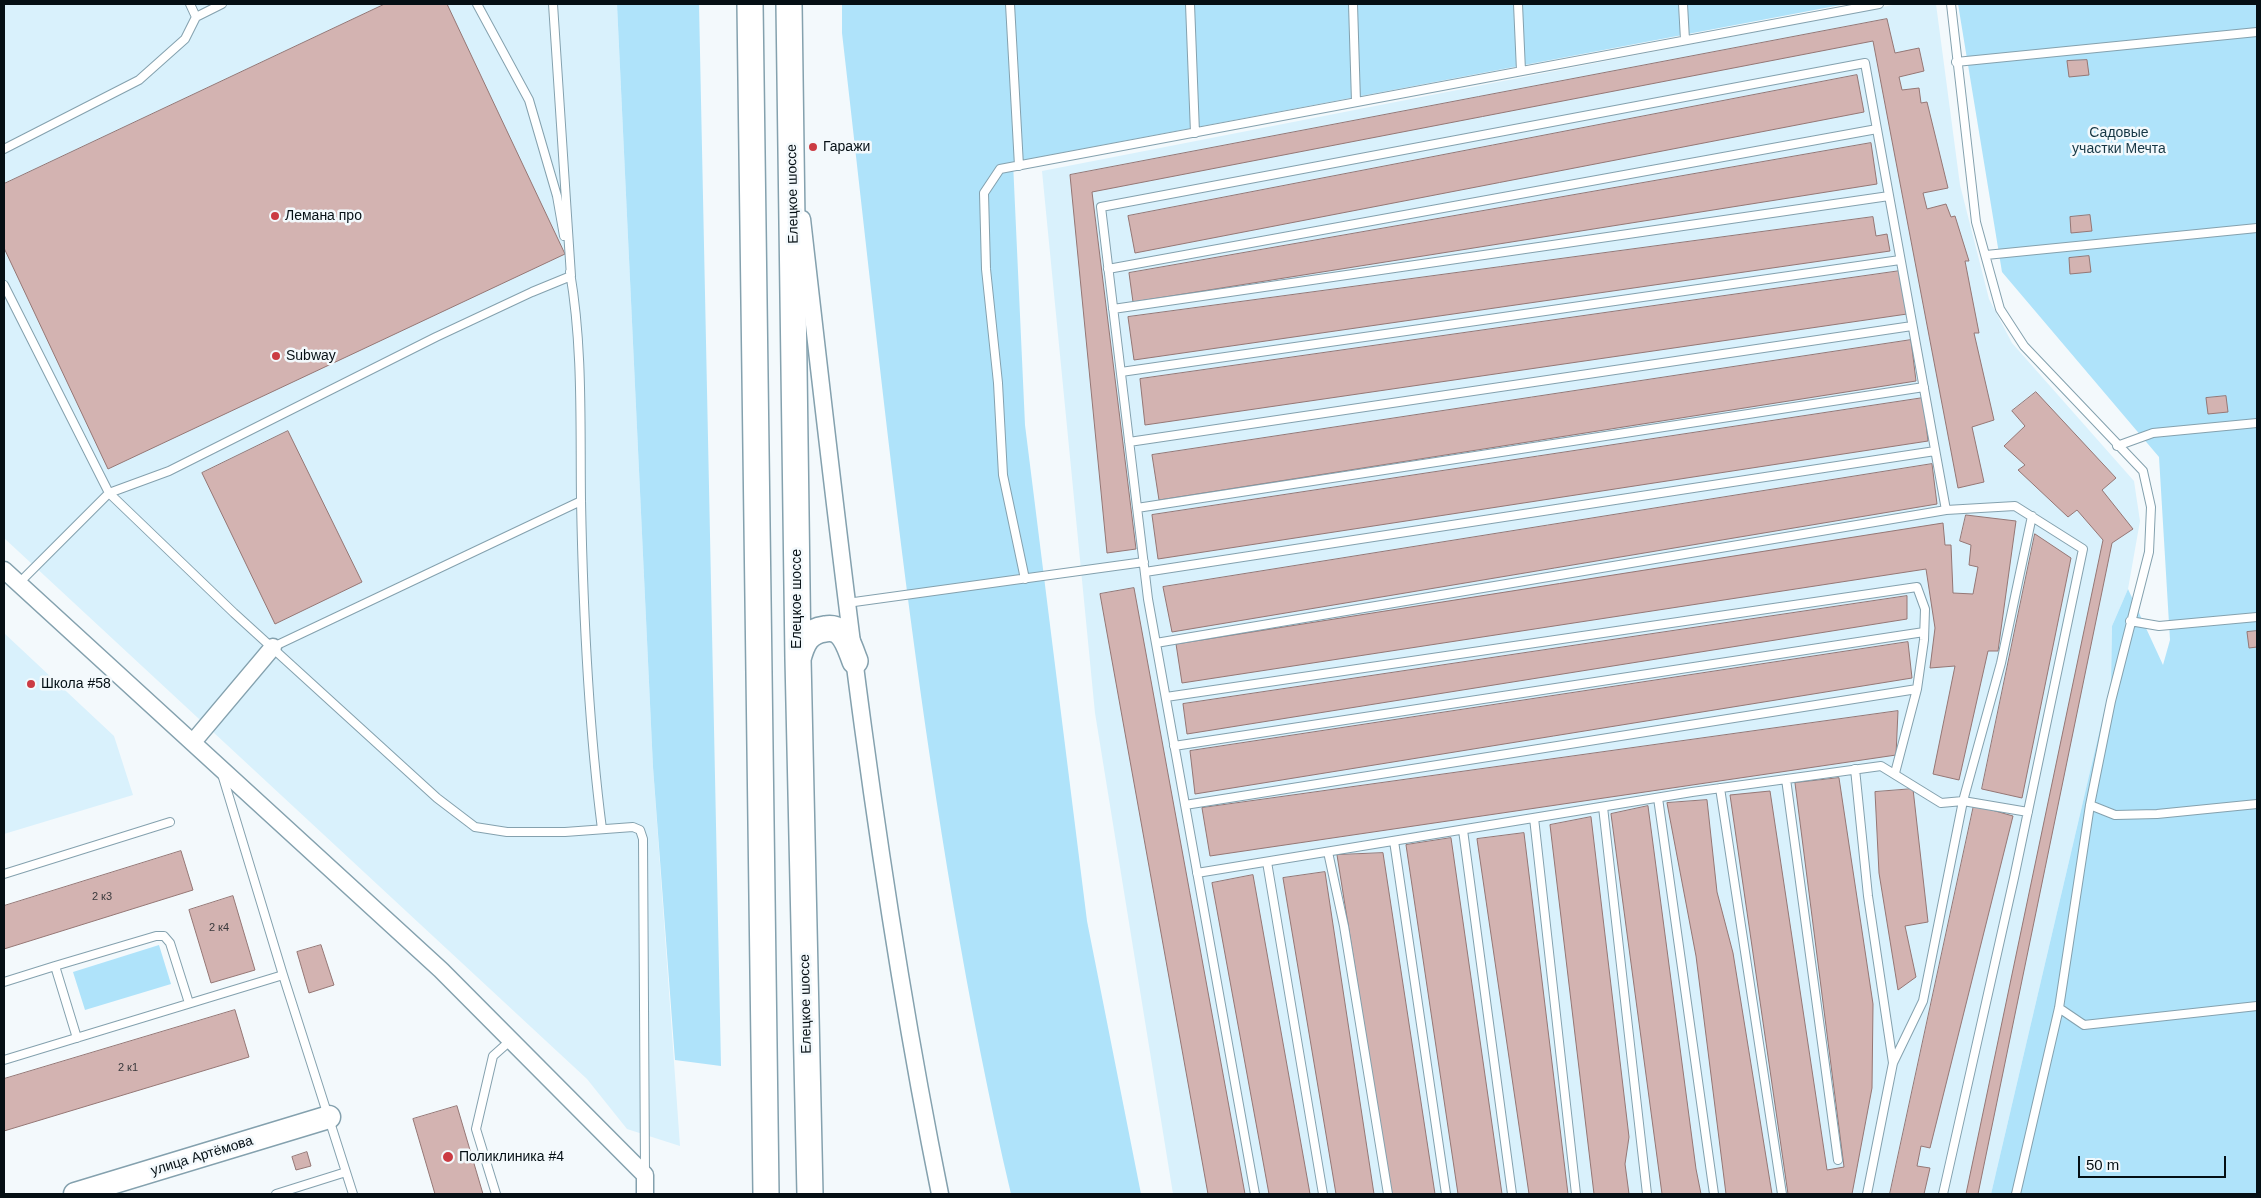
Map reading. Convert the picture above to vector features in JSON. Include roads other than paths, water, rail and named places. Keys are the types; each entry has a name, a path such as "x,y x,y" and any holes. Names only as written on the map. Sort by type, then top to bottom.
{"main road":[{"path":"750,4 766,1194"},
{"name":"Елецкое шоссе","path":"790,4 798,659 810,1194"},
{"path":"798,659 807,636 816,630 830,628 839,632 847,640 855,661"}],"street":[{"path":"792,130 847,603 888,900 921,1101 940,1194"},
{"path":"4,570 441,970 645,1175 645,1194"},
{"path":"193,742 273,647"},
{"name":"улица Артёмова","path":"75,1194 329,1117"}],"lane":[{"path":"190,4 196,17"},
{"path":"4,149 139,80 185,39 196,17 222,4"},
{"path":"477,4 529,100 557,196 571,276 575,303 580,409 581,501 588,656 602,829"},
{"path":"553,4 571,276"},
{"path":"1010,4 1019,166"},
{"path":"1190,4 1195,133"},
{"path":"1353,4 1356,102"},
{"path":"1518,4 1521,71"},
{"path":"1683,4 1684,40"},
{"path":"1025,579 1004,475 998,383 986,269 984,193 1000,169 1684,40 1843,7 1879,4"},
{"path":"1950,4 1976,222 2000,309 2024,346 2143,471 2150,507 2149,552 2111,702 2090,805 2059,1008 2016,1194"},
{"path":"1956,62 2257,32"},
{"path":"1255,1194 1156,643 1145,572 1101,207 1865,63 1946,510"},
{"path":"1108,269 1877,129"},
{"path":"1113,309 1889,196"},
{"path":"1986,255 2257,228"},
{"path":"1121,372 1900,260"},
{"path":"19,583 109,493 169,471 436,337 571,276"},
{"path":"4,285 109,493 234,612 437,798 476,827 507,832 565,832 633,827 640,830 642,839 645,1175"},
{"path":"1129,442 1912,326"},
{"path":"1137,508 1924,387"},
{"path":"2118,446 2153,433 2257,423"},
{"path":"1145,572 1935,451"},
{"path":"273,647 581,501"},
{"path":"1156,643 1946,510 2015,506 2082,549 2028,812 1943,1194"},
{"path":"1866,1194 1893,1063 1923,1001 1963,801 2001,663 2032,516"},
{"path":"847,603 1144,562"},
{"path":"1166,697 1916,587 1925,609 1924,632 1917,689 1895,773"},
{"path":"2130,621 2159,626 2257,617"},
{"path":"1174,746 1924,632"},
{"path":"1185,805 1917,689"},
{"path":"1197,873 1720,788 1881,766 1941,803 1963,801 2028,812"},
{"path":"220,767 283,975 353,1194"},
{"path":"1855,770 1868,896 1893,1063"},
{"path":"1786,779 1838,1160"},
{"path":"1720,788 1782,1194"},
{"path":"1658,798 1714,1194"},
{"path":"2090,805 2115,815 2157,814 2257,804"},
{"path":"1603,807 1647,1194"},
{"path":"1534,818 1576,1194"},
{"path":"4,874 170,822"},
{"path":"1463,830 1512,1194"},
{"path":"1394,841 1446,1194"},
{"path":"1328,852 1344,926 1388,1194"},
{"path":"1267,862 1323,1194"},
{"path":"4,982 156,936 164,936 170,943 189,1003"},
{"path":"55,966 77,1038"},
{"path":"4,1060 283,975"},
{"path":"2059,1008 2084,1025 2257,1006"},
{"path":"496,1194 476,1129 493,1056 511,1040"},
{"path":"276,1194 346,1172"}],"place":[{"name":"Гаражи","path":"813,147"},
{"name":"Лемана про","path":"275,216"},
{"name":"Subway","path":"276,356"},
{"name":"Школа #58","path":"31,684"},
{"name":"Поликлиника #4","path":"448,1157"}],"park label":[{"name":"Садовые участки Мечта","path":"2119,142"}]}
